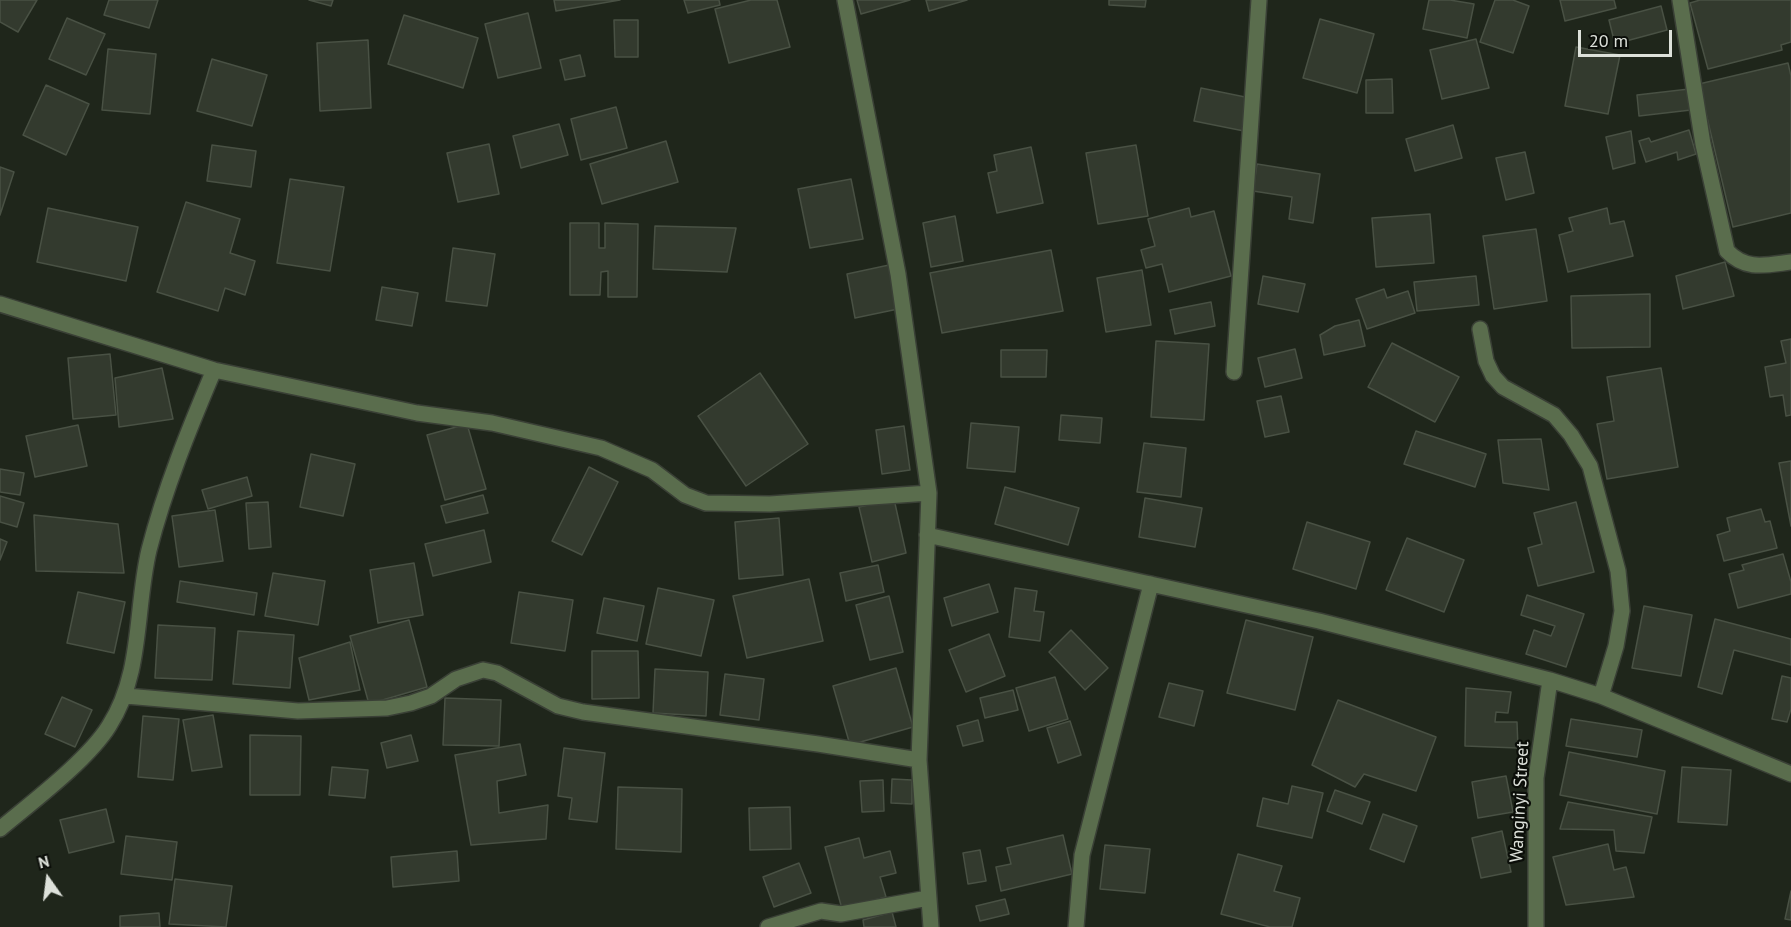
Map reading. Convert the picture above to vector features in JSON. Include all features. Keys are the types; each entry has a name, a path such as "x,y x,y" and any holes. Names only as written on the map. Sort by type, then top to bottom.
{"street":[{"path":"845,0 898,274 929,493 919,760 931,927"},
{"path":"1234,372 1259,0"},
{"path":"1680,0 1703,144 1727,252 1750,267 1791,262"},
{"path":"0,304 214,370 417,413 492,423 601,448 652,470 685,495 706,503 770,504 929,493"},
{"path":"1480,329 1486,361 1493,376 1503,387 1543,406 1554,415 1571,435 1590,466 1618,571 1622,611 1616,646 1601,696"},
{"path":"0,830 92,746 108,728 126,696 138,637 149,552 176,461 214,370"},
{"path":"927,535 1319,621 1550,680 1601,696 1791,774"},
{"path":"1076,927 1082,855 1151,584"},
{"path":"126,696 298,711 387,708 431,696 456,679 483,670 497,673 558,706 583,712 919,760"},
{"name":"Wanginyi Street","path":"1536,927 1536,778 1550,680"},
{"path":"768,927 821,911 841,914 928,898"}],"building":[{"path":"0,0 37,0 18,32 0,22"},
{"path":"109,0 158,0 149,28 104,15"},
{"path":"309,0 333,0 331,6"},
{"path":"554,0 620,0 556,11"},
{"path":"684,0 719,0 720,5 688,13"},
{"path":"751,0 777,0 790,47 729,63 715,9"},
{"path":"857,0 910,0 861,14"},
{"path":"926,0 967,0 929,11"},
{"path":"1109,0 1146,0 1145,7 1109,5"},
{"path":"1429,0 1450,0 1474,4 1467,38 1423,29"},
{"path":"1495,0 1513,0 1529,6 1513,53 1480,42"},
{"path":"1560,0 1614,0 1616,8 1565,21"},
{"path":"1700,0 1791,0 1791,42 1781,45 1782,50 1708,69 1690,3"},
{"path":"1661,6 1667,30 1615,44 1609,20"},
{"path":"528,13 541,68 498,78 485,24"},
{"path":"404,15 478,38 463,88 388,64"},
{"path":"67,18 105,34 86,75 49,59"},
{"path":"1320,19 1374,34 1357,93 1303,78"},
{"path":"614,20 638,20 638,57 615,57"},
{"path":"1476,39 1489,88 1442,99 1430,50"},
{"path":"368,40 371,108 320,111 317,43"},
{"path":"1576,47 1620,55 1608,114 1565,106"},
{"path":"108,49 156,54 150,114 102,110"},
{"path":"580,55 585,76 565,80 560,60"},
{"path":"212,59 267,75 252,126 197,111"},
{"path":"1788,63 1791,76 1791,213 1733,227 1699,84"},
{"path":"1392,79 1393,113 1366,113 1366,80"},
{"path":"46,85 89,104 66,155 23,135"},
{"path":"1201,88 1250,98 1244,131 1194,121"},
{"path":"1689,89 1691,110 1639,116 1637,95"},
{"path":"616,107 627,148 581,160 571,119"},
{"path":"559,124 568,155 521,168 513,136"},
{"path":"1453,125 1462,158 1415,171 1406,139"},
{"path":"1689,130 1696,154 1678,160 1677,152 1646,162 1639,141 1649,138 1651,142"},
{"path":"1631,131 1635,163 1613,169 1606,137"},
{"path":"666,141 678,182 602,204 590,164"},
{"path":"489,144 499,194 458,202 447,153"},
{"path":"212,145 256,151 251,187 207,181"},
{"path":"1136,145 1148,216 1098,224 1086,153"},
{"path":"1031,147 1043,203 997,213 988,173 997,171 994,155"},
{"path":"1525,152 1534,193 1506,200 1496,158"},
{"path":"1257,164 1320,174 1313,223 1289,219 1292,197 1253,191"},
{"path":"0,167 14,172 0,215"},
{"path":"290,179 344,187 330,271 277,263"},
{"path":"851,179 863,239 810,248 798,189"},
{"path":"186,202 240,219 230,253 255,261 245,295 225,288 218,311 157,292"},
{"path":"48,208 138,227 126,281 37,262"},
{"path":"1189,208 1191,217 1214,211 1231,276 1169,292 1162,264 1146,268 1141,250 1155,246 1148,219"},
{"path":"1607,208 1610,224 1624,221 1633,256 1568,272 1559,235 1573,231 1569,218"},
{"path":"1430,214 1434,263 1376,267 1372,218"},
{"path":"955,216 963,261 931,267 923,223"},
{"path":"570,223 599,223 599,248 605,248 605,223 638,224 637,297 608,297 608,271 601,272 600,295 570,295"},
{"path":"655,226 736,228 727,272 653,269"},
{"path":"1536,229 1547,301 1494,309 1483,236"},
{"path":"453,248 495,254 487,306 446,301"},
{"path":"1051,250 1063,311 942,333 930,273"},
{"path":"1725,262 1734,296 1683,309 1676,276"},
{"path":"889,265 898,309 855,318 847,274"},
{"path":"1142,270 1151,325 1106,332 1097,278"},
{"path":"1263,276 1305,284 1298,312 1258,304"},
{"path":"1476,276 1479,305 1417,311 1414,282"},
{"path":"382,287 418,293 412,326 376,320"},
{"path":"1384,289 1387,298 1408,291 1415,313 1367,329 1356,299"},
{"path":"1650,294 1650,347 1572,348 1571,296"},
{"path":"1211,302 1215,326 1175,334 1170,310"},
{"path":"1359,320 1365,346 1324,355 1320,335 1335,326"},
{"path":"1791,339 1791,415 1786,416 1783,395 1770,397 1765,367 1786,363 1781,341"},
{"path":"1156,341 1209,344 1204,420 1151,417"},
{"path":"1392,343 1459,377 1435,422 1368,387"},
{"path":"1295,349 1302,378 1265,387 1258,358"},
{"path":"1001,350 1047,350 1046,377 1001,377"},
{"path":"110,354 116,415 73,419 68,358"},
{"path":"162,368 173,419 119,427 115,378"},
{"path":"1661,368 1678,467 1607,479 1597,424 1614,421 1607,377"},
{"path":"760,373 808,444 746,486 698,416"},
{"path":"1281,396 1289,432 1265,437 1257,401"},
{"path":"1061,415 1102,418 1100,443 1059,440"},
{"path":"971,423 1019,427 1015,472 967,468"},
{"path":"467,424 486,489 445,500 427,435"},
{"path":"78,425 87,466 35,477 26,436"},
{"path":"904,426 910,470 882,474 876,430"},
{"path":"1416,431 1486,454 1475,487 1404,464"},
{"path":"1541,439 1549,490 1503,483 1498,440"},
{"path":"1144,443 1186,448 1181,497 1137,492"},
{"path":"311,454 355,464 343,516 300,507"},
{"path":"1791,461 1791,526 1779,463"},
{"path":"589,467 618,482 582,555 552,541"},
{"path":"0,469 24,473 20,495 0,492"},
{"path":"247,477 252,496 208,509 202,490"},
{"path":"1005,487 1079,508 1068,545 995,524"},
{"path":"483,495 488,513 446,523 441,506"},
{"path":"0,496 24,503 17,527 0,522"},
{"path":"1145,498 1202,508 1195,547 1139,537"},
{"path":"894,499 906,553 872,562 859,507"},
{"path":"268,502 271,547 249,549 246,503"},
{"path":"1576,502 1594,572 1538,586 1528,548 1542,544 1534,513"},
{"path":"1761,509 1765,522 1770,521 1777,548 1724,561 1717,535 1730,531 1727,518"},
{"path":"215,510 223,561 179,567 172,516"},
{"path":"34,515 118,524 124,573 36,571"},
{"path":"779,518 783,575 739,579 735,522"},
{"path":"1307,522 1370,542 1356,589 1293,569"},
{"path":"484,530 491,562 433,576 425,544"},
{"path":"1407,538 1464,560 1444,612 1386,590"},
{"path":"0,539 7,542 0,560"},
{"path":"1783,554 1791,582 1791,594 1738,608 1729,574 1744,570 1742,565"},
{"path":"414,563 423,615 378,623 370,570"},
{"path":"878,565 884,592 846,601 840,573"},
{"path":"273,573 325,581 318,625 265,616"},
{"path":"809,579 823,641 747,658 733,596"},
{"path":"180,581 257,593 254,615 177,602"},
{"path":"989,584 998,612 952,626 944,598"},
{"path":"658,588 714,600 701,656 646,644"},
{"path":"1015,588 1037,591 1034,611 1044,612 1040,641 1009,637"},
{"path":"78,592 125,602 114,653 67,643"},
{"path":"519,592 573,600 565,651 511,643"},
{"path":"1527,595 1584,614 1566,667 1526,654 1534,630 1551,636 1555,626 1521,615"},
{"path":"889,596 903,652 870,660 856,605"},
{"path":"604,598 644,606 637,641 597,633"},
{"path":"1644,606 1692,615 1681,676 1632,668"},
{"path":"1715,619 1791,639 1791,665 1734,650 1722,694 1698,687"},
{"path":"409,620 427,687 369,704 350,636"},
{"path":"1246,620 1313,637 1295,710 1227,693"},
{"path":"158,625 215,628 212,680 155,678"},
{"path":"1071,630 1108,668 1085,690 1049,652"},
{"path":"238,631 294,635 290,688 233,684"},
{"path":"989,634 1005,676 966,692 949,650"},
{"path":"350,642 360,690 309,700 299,658"},
{"path":"592,651 638,651 639,698 592,699"},
{"path":"896,668 913,727 850,745 833,686"},
{"path":"655,669 708,672 706,716 653,713"},
{"path":"725,674 764,679 759,720 720,715"},
{"path":"1782,676 1791,678 1791,709 1787,722 1772,719"},
{"path":"1055,677 1068,719 1029,731 1016,688"},
{"path":"1169,683 1203,691 1194,726 1159,717"},
{"path":"1466,688 1511,692 1508,713 1496,712 1495,722 1517,722 1518,748 1465,746"},
{"path":"1013,690 1018,710 985,718 980,698"},
{"path":"62,697 92,710 75,747 45,734"},
{"path":"445,698 501,700 499,746 443,745"},
{"path":"1338,700 1436,737 1416,791 1364,774 1355,787 1312,765"},
{"path":"213,715 222,767 192,771 183,720"},
{"path":"143,716 179,719 173,780 138,777"},
{"path":"1571,719 1642,730 1637,757 1566,746"},
{"path":"978,720 983,741 963,746 957,726"},
{"path":"1070,721 1081,755 1058,763 1047,728"},
{"path":"250,735 301,736 300,795 250,795"},
{"path":"411,735 418,761 387,768 381,743"},
{"path":"520,744 526,775 497,781 499,813 548,805 546,839 471,845 455,755"},
{"path":"564,748 605,753 597,822 569,819 572,798 558,796"},
{"path":"1569,752 1665,771 1657,814 1560,795"},
{"path":"332,767 368,770 365,798 329,795"},
{"path":"1682,767 1731,770 1727,825 1678,822"},
{"path":"1506,776 1513,812 1478,818 1472,782"},
{"path":"892,779 912,780 912,804 891,803"},
{"path":"883,780 884,811 862,812 860,781"},
{"path":"1292,786 1323,793 1312,838 1257,826 1263,798 1288,804"},
{"path":"618,787 682,789 681,852 616,849"},
{"path":"1335,790 1370,802 1362,824 1327,811"},
{"path":"1568,802 1652,817 1644,853 1616,851 1614,830 1560,829"},
{"path":"790,807 791,849 750,850 749,808"},
{"path":"106,809 114,842 69,853 60,820"},
{"path":"1383,814 1417,826 1404,862 1370,849"},
{"path":"1502,831 1511,872 1481,878 1472,838"},
{"path":"1063,835 1072,874 1001,891 996,867 1011,864 1007,848"},
{"path":"126,836 177,842 172,880 121,874"},
{"path":"859,838 864,858 890,851 896,873 880,877 886,897 842,909 825,847"},
{"path":"1608,844 1614,870 1626,867 1634,897 1566,905 1553,857"},
{"path":"1105,845 1150,849 1145,893 1100,889"},
{"path":"980,850 986,881 968,884 963,853"},
{"path":"457,851 459,881 393,887 391,857"},
{"path":"1238,854 1282,866 1274,891 1300,898 1292,927 1270,927 1221,914"},
{"path":"799,863 811,893 774,907 763,877"},
{"path":"175,879 232,886 226,927 169,924"},
{"path":"1791,891 1791,920 1785,919"},
{"path":"1005,899 1009,914 980,921 976,906"},
{"path":"892,912 896,927 864,927 863,920"},
{"path":"159,913 160,927 120,927 120,916"}]}
